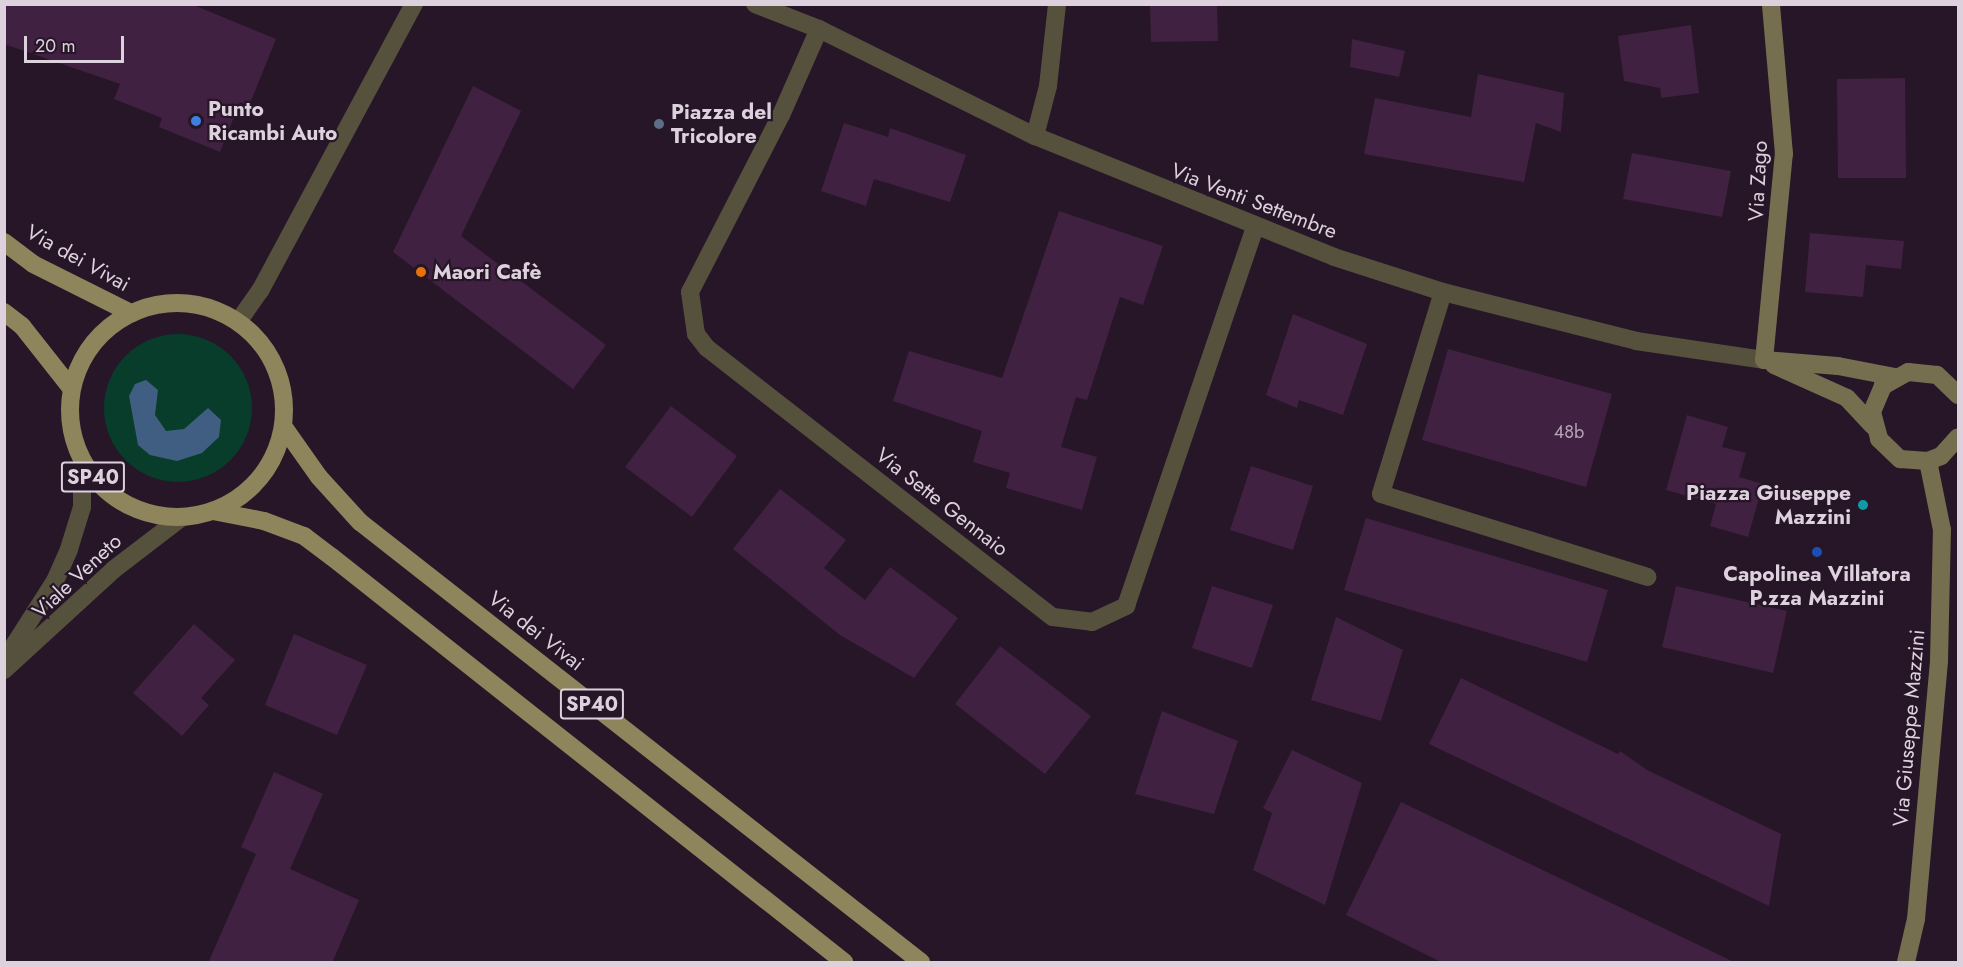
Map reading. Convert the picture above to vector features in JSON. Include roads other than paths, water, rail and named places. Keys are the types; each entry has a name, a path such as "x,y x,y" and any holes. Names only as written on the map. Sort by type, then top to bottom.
{"main road":[{"name":"Via dei Vivai","path":"4,242 33,264 131,313"},
{"name":"SP40","path":"213,511 260,478 275,453 283,426 283,396 276,367 261,342 238,322 213,309 186,303 158,304 131,313 103,331 82,358 71,388 69,422 82,461 96,481 121,502 150,514 182,517 213,511 264,521 304,536 844,963"},
{"path":"4,312 22,326 71,388"},
{"name":"Via dei Vivai","path":"283,426 319,477 360,522 921,963"}],"street":[{"path":"238,322 260,291 414,4"},
{"name":"Via Venti Settembre","path":"754,4 819,29 1035,136 1255,228 1443,292 1636,341 1764,360"},
{"path":"1035,136 1048,86 1057,4"},
{"name":"Via Zago","path":"1764,360 1784,154 1771,4"},
{"name":"Via Sette Gennaio","path":"819,29 781,115 690,292 696,334 707,348 1053,617 1092,622 1126,606 1255,228"},
{"path":"1443,292 1381,494 1647,577"},
{"path":"1764,360 1838,366 1894,377 1923,371 1949,383 1958,395"},
{"path":"1764,360 1847,398 1873,426 1888,451 1900,459 1928,461 1941,456 1959,437"},
{"path":"1873,426 1876,399 1894,377"},
{"name":"Viale Veneto","path":"4,661 55,581 69,549 82,507 82,461"},
{"name":"Via Giuseppe Mazzini","path":"1906,963 1916,919 1941,608 1942,530 1928,461"},
{"name":"Viale Veneto","path":"4,670 33,648 113,570 182,517"}],"water":[{"path":"146,380 158,390 155,415 166,431 184,429 208,408 221,420 219,437 202,453 177,461 150,455 138,445 129,396 135,384"}],"place":[{"name":"Punto Ricambi Auto","path":"196,121"},
{"name":"Piazza del Tricolore","path":"659,124"},
{"name":"Maori Cafè","path":"421,272"},
{"name":"Piazza Giuseppe Mazzini","path":"1863,505"},
{"name":"Capolinea Villatora P.zza Mazzini","path":"1817,552"}]}
